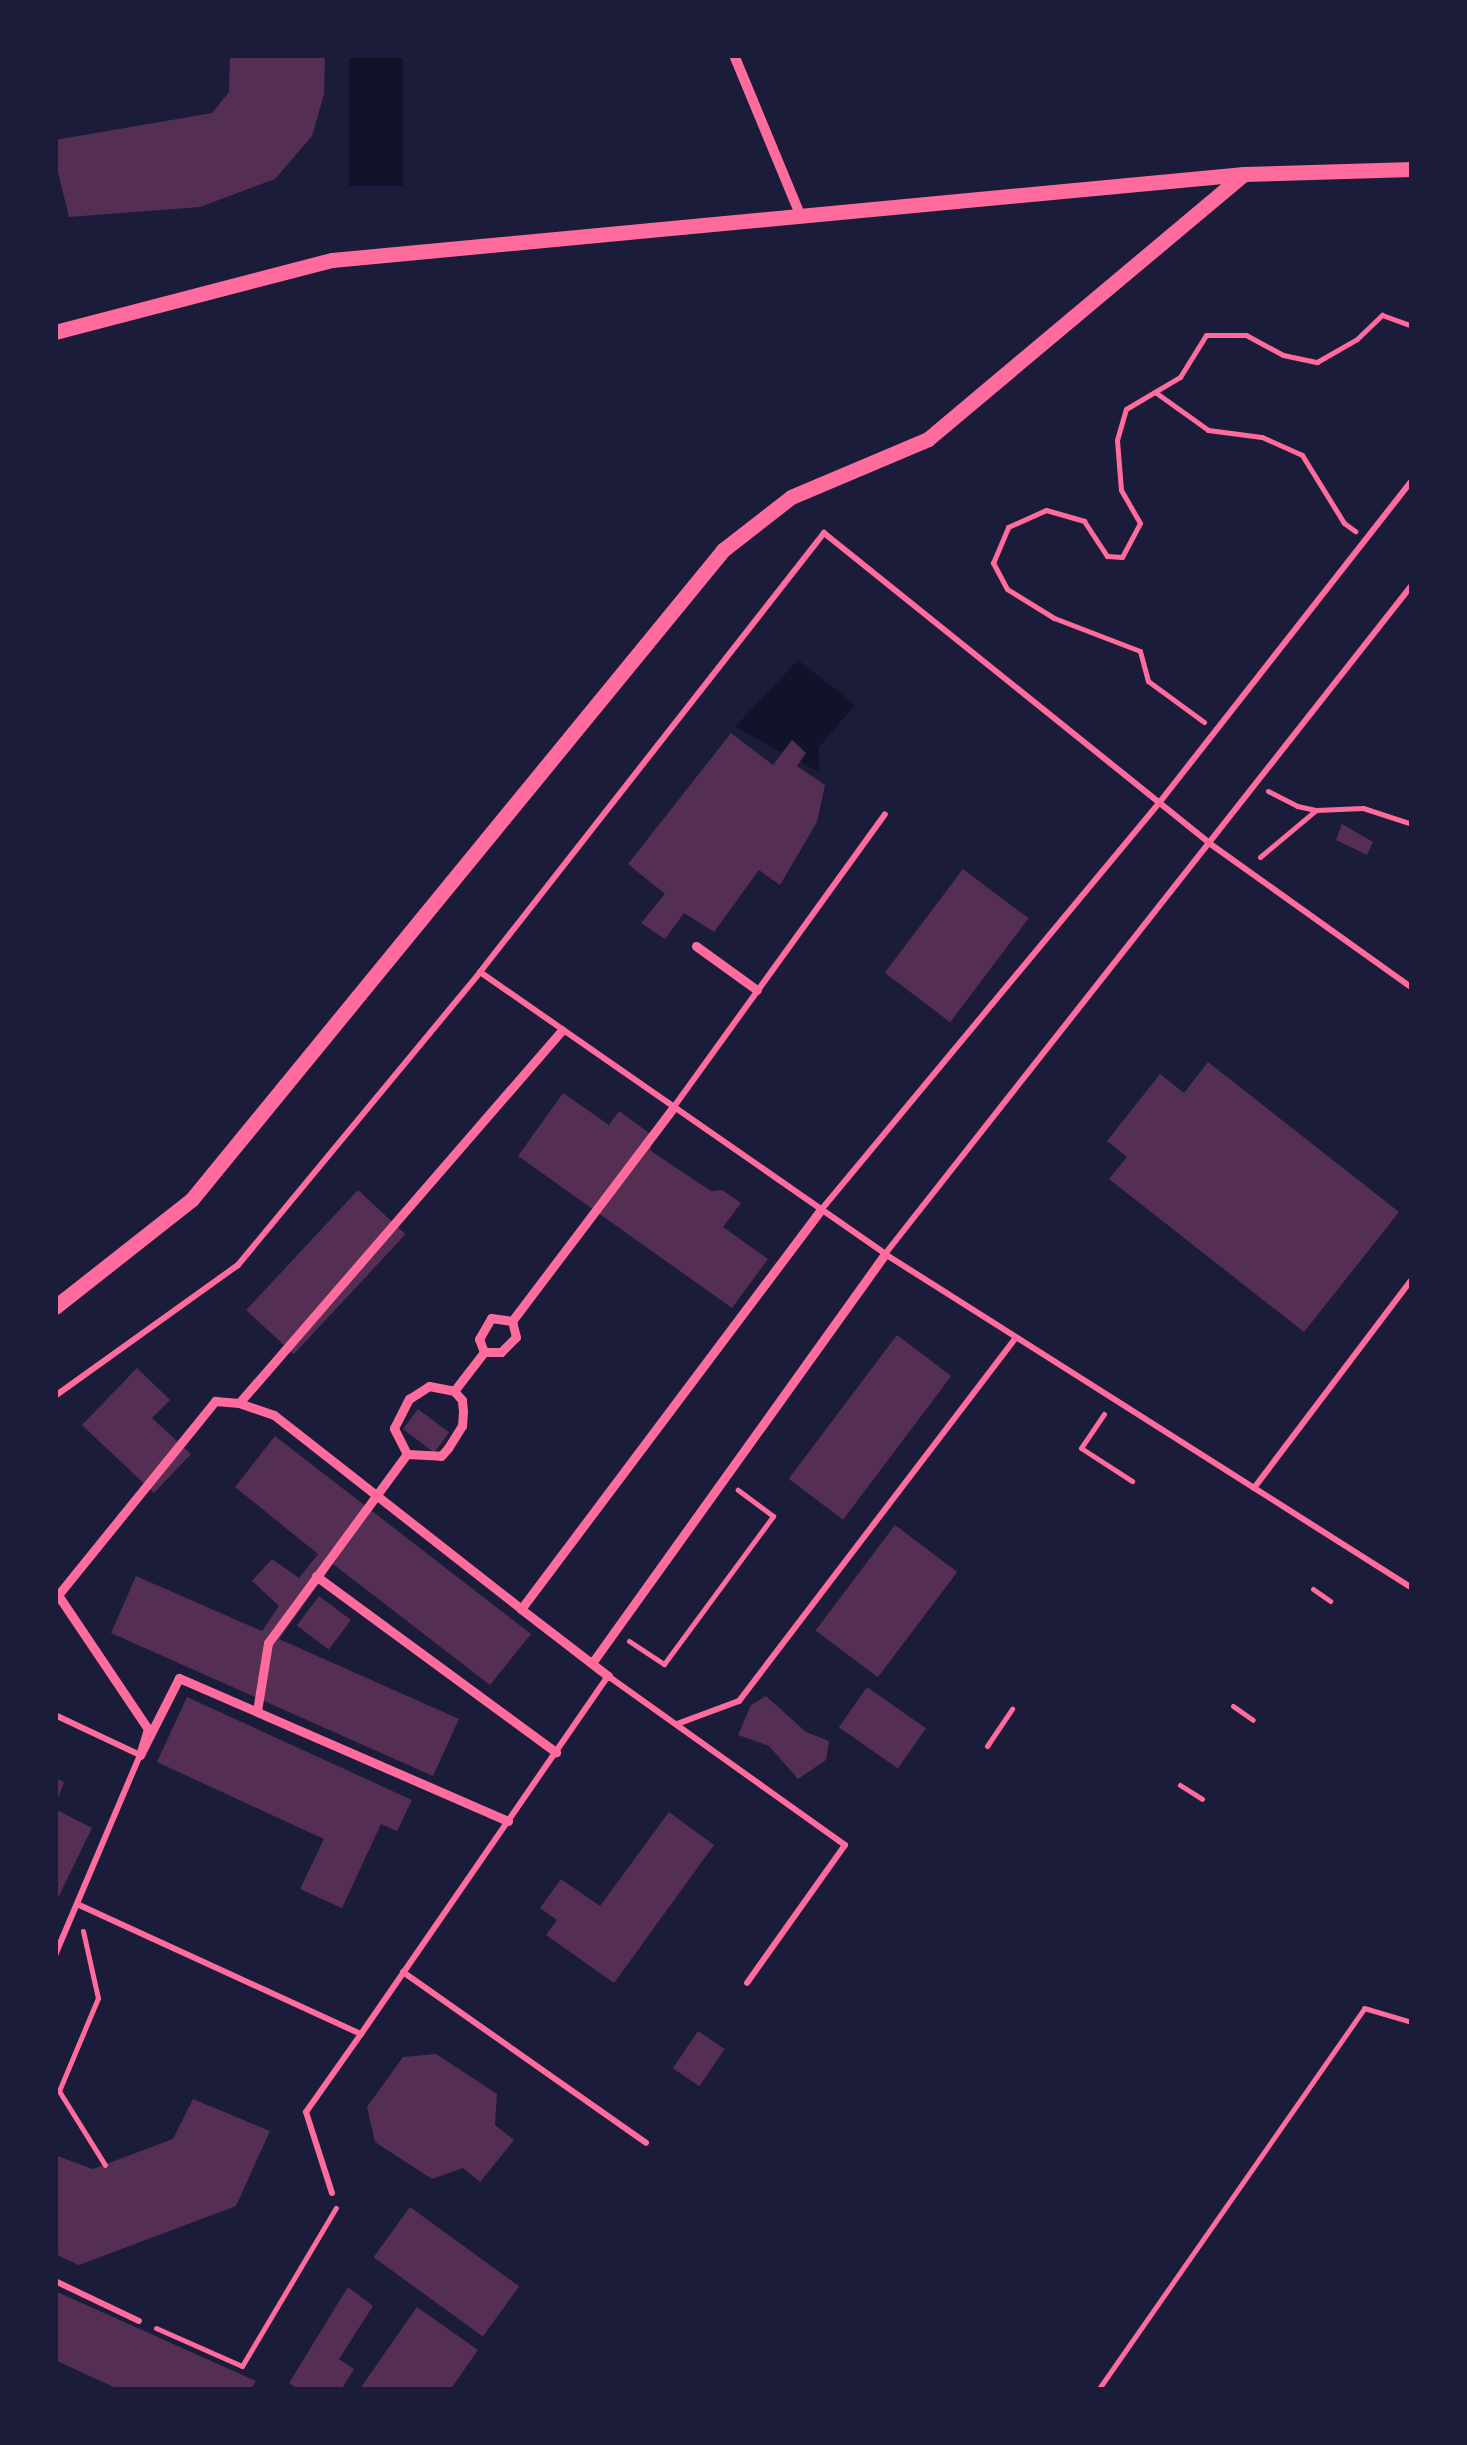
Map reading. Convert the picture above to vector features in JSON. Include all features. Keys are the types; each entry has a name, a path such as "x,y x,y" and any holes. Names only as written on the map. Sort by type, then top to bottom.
{"street":[{"path":"734,55 800,214"},
{"path":"55,332 332,260 1244,174 1412,169"},
{"path":"55,1306 192,1200 723,550 791,496 928,440 1244,174"},
{"path":"696,946 757,990"},
{"path":"239,1403 562,1030"},
{"path":"512,1321 673,1108"},
{"path":"522,1609 821,1210"},
{"path":"592,1663 885,1254"},
{"path":"484,1352 479,1340 491,1318 512,1321"},
{"path":"484,1352 501,1352 516,1337 512,1321"},
{"path":"454,1391 484,1352"},
{"path":"429,1386 454,1391 462,1400 464,1412 462,1426 448,1448 441,1456 407,1454 394,1428 410,1399 429,1386"},
{"path":"140,1754 148,1729 58,1594 215,1401 239,1403 274,1415 608,1676"},
{"path":"257,1711 268,1643 407,1454"},
{"path":"316,1576 556,1752"},
{"path":"140,1754 179,1678 508,1821"}],"lane":[{"path":"821,1210 1159,804 1412,480"},
{"path":"55,1396 238,1264 480,972 824,533 1209,843 1412,988"},
{"path":"885,1254 1412,585"},
{"path":"673,1108 885,814"},
{"path":"480,972 885,1254 1412,1588"},
{"path":"1254,1488 1412,1280"},
{"path":"676,1725 739,1702 1016,1337"},
{"path":"332,2193 306,2112 608,1676 845,1846 746,1983"},
{"path":"55,1715 140,1754 55,1956"},
{"path":"77,1904 361,2034"},
{"path":"404,1972 646,2143"},
{"path":"55,2281 139,2321"}],"path":[{"path":"1215,730 1148,682 1140,651 1054,618 1007,589 993,564 1008,527 1046,510 1084,520 1107,556 1122,557 1140,522 1121,490 1117,440 1126,409 1180,377 1206,335 1246,336 1283,355 1317,362 1357,339 1382,315 1412,326"},
{"path":"1155,392 1208,430 1262,437 1302,455 1344,523 1366,538"},
{"path":"1257,782 1297,806 1316,810 1364,808 1412,824"},
{"path":"1246,869 1316,810"},
{"path":"1114,1399 1081,1448 1132,1481"},
{"path":"614,1631 664,1664 773,1516 724,1479"},
{"path":"1313,1588 1330,1602"},
{"path":"1234,1706 1253,1720"},
{"path":"987,1746 1012,1709"},
{"path":"1180,1785 1202,1799"},
{"path":"77,1904 98,1998 59,2091 105,2165"},
{"path":"1098,2390 1364,2008 1412,2022"},
{"path":"139,2321 242,2366 336,2208 332,2193"}],"shaded area":[{"path":"349,55 403,55 403,186 349,186"},
{"path":"798,660 855,705 819,747 819,772 735,727"}],"building":[{"path":"230,55 325,55 324,94 312,136 275,179 200,207 69,217 55,160 55,140 212,113 229,92"},
{"path":"731,733 773,765 792,740 806,753 797,766 825,785 817,822 780,885 759,870 714,932 684,913 665,939 641,923 665,894 628,864"},
{"path":"1342,824 1373,842 1367,855 1336,840"},
{"path":"963,869 1028,918 950,1022 885,973"},
{"path":"1208,1062 1399,1212 1304,1332 1109,1179 1127,1157 1107,1141 1160,1074 1184,1093"},
{"path":"563,1093 609,1125 619,1111 649,1133 651,1151 711,1191 722,1190 741,1203 723,1227 768,1259 732,1308 518,1156"},
{"path":"358,1190 406,1234 294,1354 246,1310"},
{"path":"897,1335 951,1376 843,1520 789,1479"},
{"path":"137,1368 170,1400 152,1418 191,1454 154,1493 82,1425"},
{"path":"418,1409 449,1432 434,1452 403,1429"},
{"path":"275,1436 531,1634 490,1685 333,1564 279,1639 459,1719 433,1776 111,1633 136,1576 262,1631 279,1606 252,1581 272,1559 299,1578 318,1554 235,1487"},
{"path":"895,1525 957,1572 878,1677 816,1630"},
{"path":"319,1596 351,1620 329,1650 297,1626"},
{"path":"867,1687 926,1728 898,1768 839,1727"},
{"path":"766,1696 806,1732 829,1741 826,1760 798,1779 769,1746 738,1735 751,1705"},
{"path":"187,1697 412,1800 397,1831 381,1824 342,1908 300,1889 324,1839 157,1762"},
{"path":"55,1778 64,1782 55,1806"},
{"path":"55,1809 92,1828 55,1904"},
{"path":"669,1812 714,1845 614,1983 546,1935 557,1920 540,1908 561,1879 600,1906"},
{"path":"698,2031 725,2049 699,2086 673,2068"},
{"path":"436,2054 497,2094 495,2125 514,2140 480,2182 463,2168 432,2179 375,2142 367,2107 403,2057"},
{"path":"193,2099 270,2131 236,2206 79,2265 55,2254 55,2155 93,2169 173,2139"},
{"path":"410,2207 519,2286 483,2337 374,2257"},
{"path":"348,2287 373,2306 339,2359 354,2369 341,2390 301,2390 289,2383"},
{"path":"55,2291 256,2381 250,2390 120,2390 55,2360"},
{"path":"417,2307 478,2350 450,2390 359,2390"}]}
